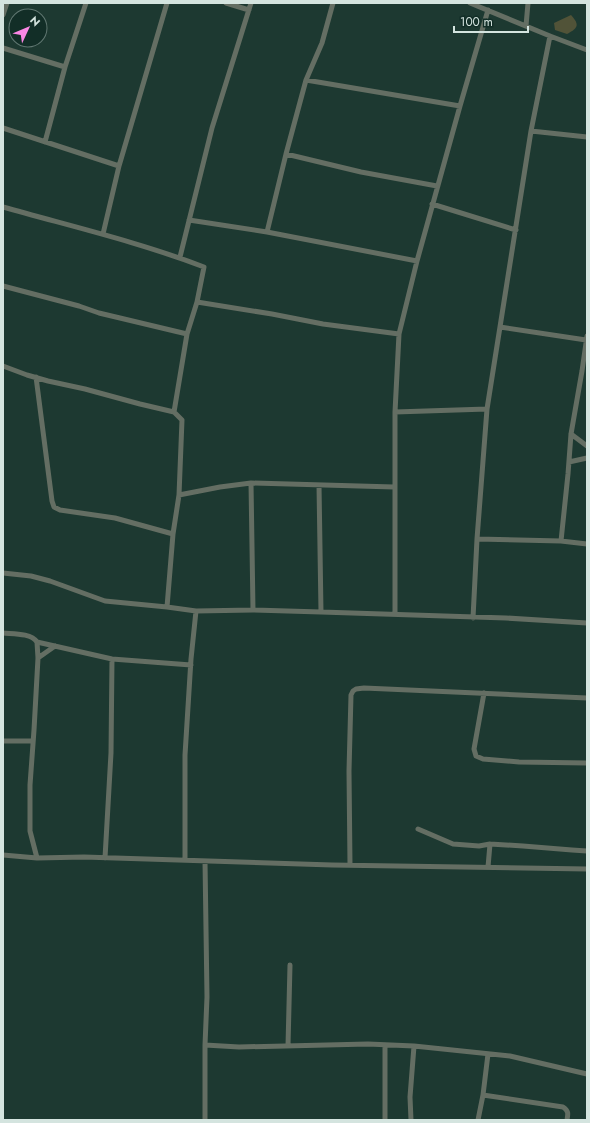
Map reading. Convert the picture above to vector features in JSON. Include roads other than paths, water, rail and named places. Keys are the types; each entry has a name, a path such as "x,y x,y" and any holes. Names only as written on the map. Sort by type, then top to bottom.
{"street":[{"path":"3,15 7,3"},
{"path":"45,142 65,67 86,3"},
{"path":"103,234 119,166 167,3"},
{"path":"226,3 249,10"},
{"path":"180,258 212,128 251,3"},
{"path":"267,232 306,80 322,44 333,3"},
{"path":"470,3 587,50"},
{"path":"526,26 528,3"},
{"path":"395,614 395,412 399,334 432,204 488,10"},
{"path":"473,618 477,540 487,410 531,131 550,36"},
{"path":"3,48 65,67"},
{"path":"306,80 460,106"},
{"path":"3,128 119,166"},
{"path":"531,131 587,137"},
{"path":"286,154 361,172 437,186"},
{"path":"432,204 516,230"},
{"path":"3,207 103,234 204,267 197,302 187,334 174,412"},
{"path":"189,220 267,232 417,261"},
{"path":"3,286 79,306 99,313 187,334"},
{"path":"197,302 323,324 399,334"},
{"path":"500,327 586,340"},
{"path":"561,541 569,462 570,434 584,372 587,336"},
{"path":"3,366 48,381 174,412 182,420 179,496 173,534 167,607"},
{"path":"36,377 52,502 54,506 60,510 115,518 173,534"},
{"path":"395,412 487,410"},
{"path":"570,434 587,446"},
{"path":"569,462 587,458"},
{"path":"179,496 220,487 251,483 394,488"},
{"path":"251,483 253,610"},
{"path":"319,485 321,612"},
{"path":"477,540 561,541 587,544"},
{"path":"3,573 31,576 50,581 106,601 196,611 253,610 395,614 506,618 587,623"},
{"path":"185,860 185,756 196,611"},
{"path":"3,633 29,636 37,642 112,659 191,664"},
{"path":"37,642 38,658 30,785 30,830 37,858"},
{"path":"38,658 55,646"},
{"path":"105,858 112,753 112,659"},
{"path":"350,865 349,771 351,695 353,691 364,688 587,698"},
{"path":"484,693 474,748 476,756 490,760 519,762 587,763"},
{"path":"3,741 33,741"},
{"path":"418,829 453,844 479,846 490,844 587,851"},
{"path":"488,867 490,844"},
{"path":"3,855 37,858 105,858 350,865 587,868"},
{"path":"205,861 207,996 205,1045 205,1120"},
{"path":"288,1046 290,965"},
{"path":"205,1045 239,1047 368,1044 414,1046 510,1056 587,1074"},
{"path":"385,1045 385,1120"},
{"path":"411,1120 410,1097 414,1046"},
{"path":"478,1120 488,1054"},
{"path":"483,1095 563,1107 568,1113 567,1120"}]}
